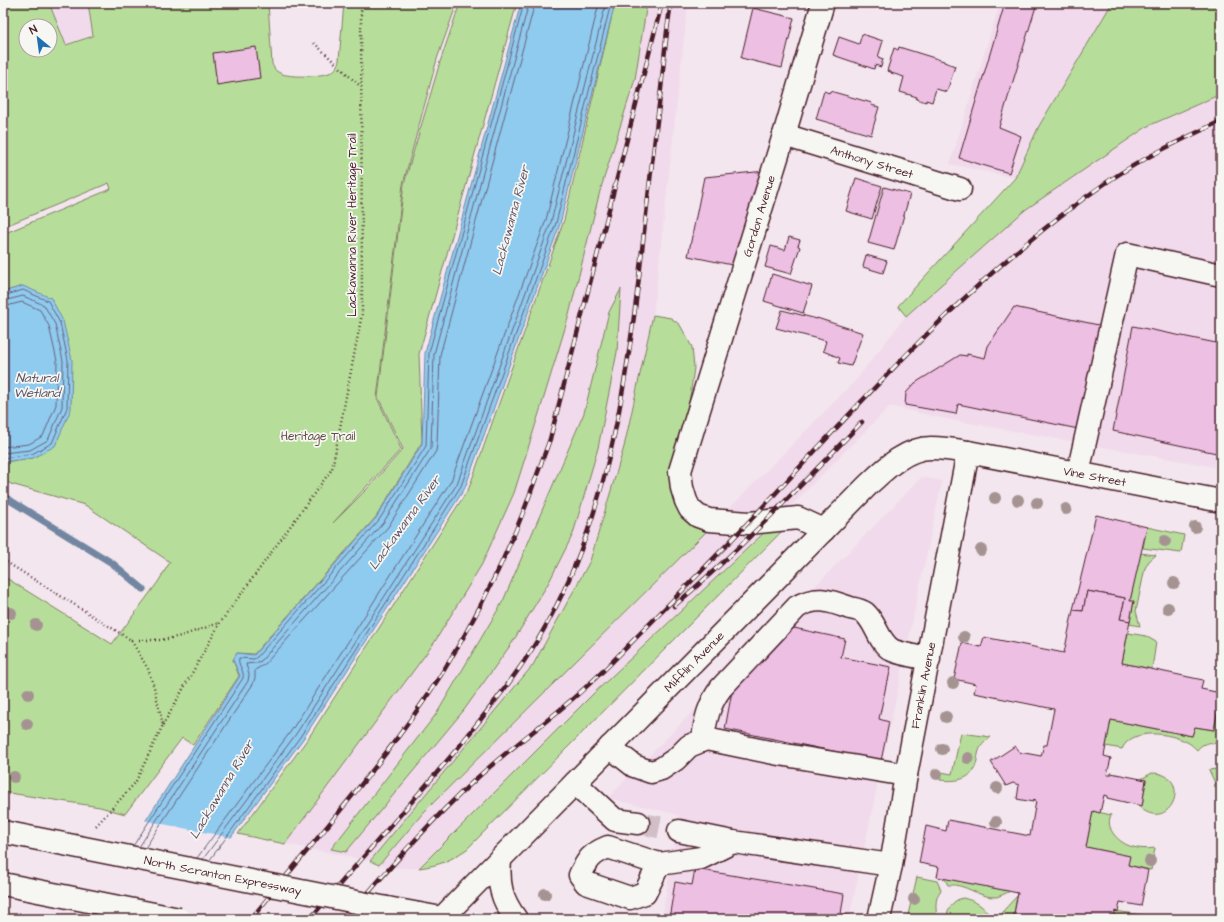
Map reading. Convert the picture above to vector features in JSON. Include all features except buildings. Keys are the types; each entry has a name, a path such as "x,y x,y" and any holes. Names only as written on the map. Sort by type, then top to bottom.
{"main road":[{"name":"Gordon Avenue","path":"823,3 784,135 680,471 682,488 686,501 690,509 698,516 710,520 749,523 798,518 824,530"},
{"name":"Anthony Street","path":"784,135 960,189"},
{"path":"1078,473 1127,254 1221,275"},
{"name":"Mifflin Avenue","path":"444,919 610,747 881,472 904,456 915,451 929,448 968,452"},
{"name":"Vine Street","path":"968,452 1221,501"},
{"name":"Franklin Avenue","path":"879,919 891,865 906,775 968,452"},
{"path":"703,740 704,724 709,708 721,688 792,612 805,602 826,600 864,612 883,643 893,651 928,659"},
{"path":"610,747 634,766 651,772 661,769 676,759 689,746 706,739 779,754 906,775"},
{"path":"575,783 615,820 638,823"},
{"path":"608,847 615,820"},
{"path":"678,831 733,842 891,865"},
{"name":"North Scranton Expressway","path":"3,832 444,919"},
{"path":"659,864 645,892 630,898 586,883 580,875 594,853 608,847 659,864 701,858 733,842"},
{"path":"500,860 499,877 501,893 508,908 516,919"},
{"path":"3,884 179,919"}],"path":[{"name":"Lackawanna River Heritage Trail","path":"94,828 135,783 163,725 220,623 332,469 362,314 361,3"},
{"path":"314,43 361,87"},
{"path":"3,560 131,640 148,669 156,692 163,725"},
{"path":"131,640 162,640 181,636 220,623"},
{"path":"35,919 38,913"}],"shaded area":[{"path":"50,3 87,3 92,35 66,44 58,24 58,18 56,18"},
{"path":"647,3 688,3 653,315 624,447 590,561 533,665 370,861 285,844 434,643 482,564 514,493 569,315 600,191 635,79","holes":["609,312 549,582 437,713 503,601 584,413"]},
{"path":"1000,3 1112,3 1039,126 1015,178 950,164"},
{"path":"1221,94 1221,468 941,418 890,406 769,528 592,695 419,868 400,868 379,865 423,813 713,525 855,381 906,316 1025,210 1148,126"},
{"path":"922,477 942,481 849,919 662,919 679,815 608,798"}],"green space":[{"name":"Heritage Trail","path":"3,3 49,3 55,18 18,18 18,58 58,58 58,25 66,45 93,36 88,3 268,3 272,64 274,68 284,75 315,76 333,71 339,60 344,3 457,3 437,59 403,184 377,398 401,449 333,523 367,489 403,449 378,397 404,184 440,62 460,3 517,3 419,354 422,442 376,517 254,654 237,653 233,660 239,676 193,745 182,738 125,814 100,807 3,792 3,576 112,644 158,582 170,562 85,505 11,484 3,480 3,462 33,458 23,286 3,292 3,234 111,189 109,183 3,227"},
{"path":"615,3 647,3 635,79 600,191 569,315 514,493 482,564 434,643 285,844 238,834 309,737 469,488 564,220"},
{"path":"1112,3 1221,3 1221,94 1148,126 1025,210 906,316 898,306 1015,178 1039,126"},
{"path":"621,289 617,352 598,448 573,534 549,582 512,643 464,710 346,852 331,849 437,713 503,601 584,413 609,312"},
{"path":"653,315 671,318 680,325 692,347 694,368 686,421 673,463 713,525 423,813 379,865 370,861 533,665 590,561 624,447"},
{"path":"789,524 467,849 444,862 419,868 592,695 769,528"},
{"path":"1147,527 1184,535 1181,553 1143,548"},
{"path":"1140,553 1156,555 1149,561 1145,568 1136,611 1140,626 1129,624 1134,602 1130,601"},
{"path":"1128,633 1146,636 1156,642 1152,669 1122,663"},
{"path":"1220,698 1221,749 1216,744 1209,743 1202,745 1197,750 1190,744 1180,739 1162,734 1134,737 1127,742 1122,749 1106,746 1111,720 1192,736 1195,727 1214,730"},
{"path":"961,733 991,737 981,746 975,767 968,776 953,781 940,780 941,772 952,774"},
{"path":"1221,765 1221,789 1214,787 1215,783 1209,770 1217,769"},
{"path":"1152,773 1165,776 1173,783 1175,792 1173,801 1168,809 1160,814 1149,813 1137,805 1142,806 1146,780 1141,779"},
{"path":"1093,811 1111,815 1109,820 1111,830 1123,843 1139,848 1155,848 1151,870 1128,865 1129,856 1086,847"},
{"path":"917,877 937,881 941,890 936,900 937,919 907,919"},
{"path":"944,878 1010,891 998,897 990,897 961,886 948,885"},
{"path":"1017,896 1013,919 1000,919 1004,910"},
{"path":"963,898 983,907 990,919 947,919 948,911 951,905"},
{"path":"1115,911 1142,915 1142,919 1113,919"}],"water":[{"name":"Lackawanna River","path":"521,3 615,3 560,224 465,488 303,739 171,919 89,919 133,840 240,676 233,660 237,653 254,655 376,518 422,444 425,353"},
{"name":"Natural Wetland","path":"23,286 51,298 63,321 72,360 71,409 55,446 33,458 3,462 3,292"}],"pier":[{"path":"143,820 233,838 173,919 87,919 112,863"}],"waterway":[{"path":"3,496 112,563 143,589"}],"tunnel":[{"path":"638,823 679,831"}],"railway":[{"path":"251,919 400,735 444,670 489,589 508,548 526,505 550,439 662,3"},
{"path":"310,919 457,749 506,687 529,654 549,620 569,580 585,539 599,496 610,453 627,365 639,277 671,3"},
{"path":"346,919 425,829 459,795 503,755 559,711 601,673 724,548 862,400 940,321 981,283 1065,212 1110,180 1150,156 1221,121"},
{"path":"674,606 747,539 862,422"}]}
